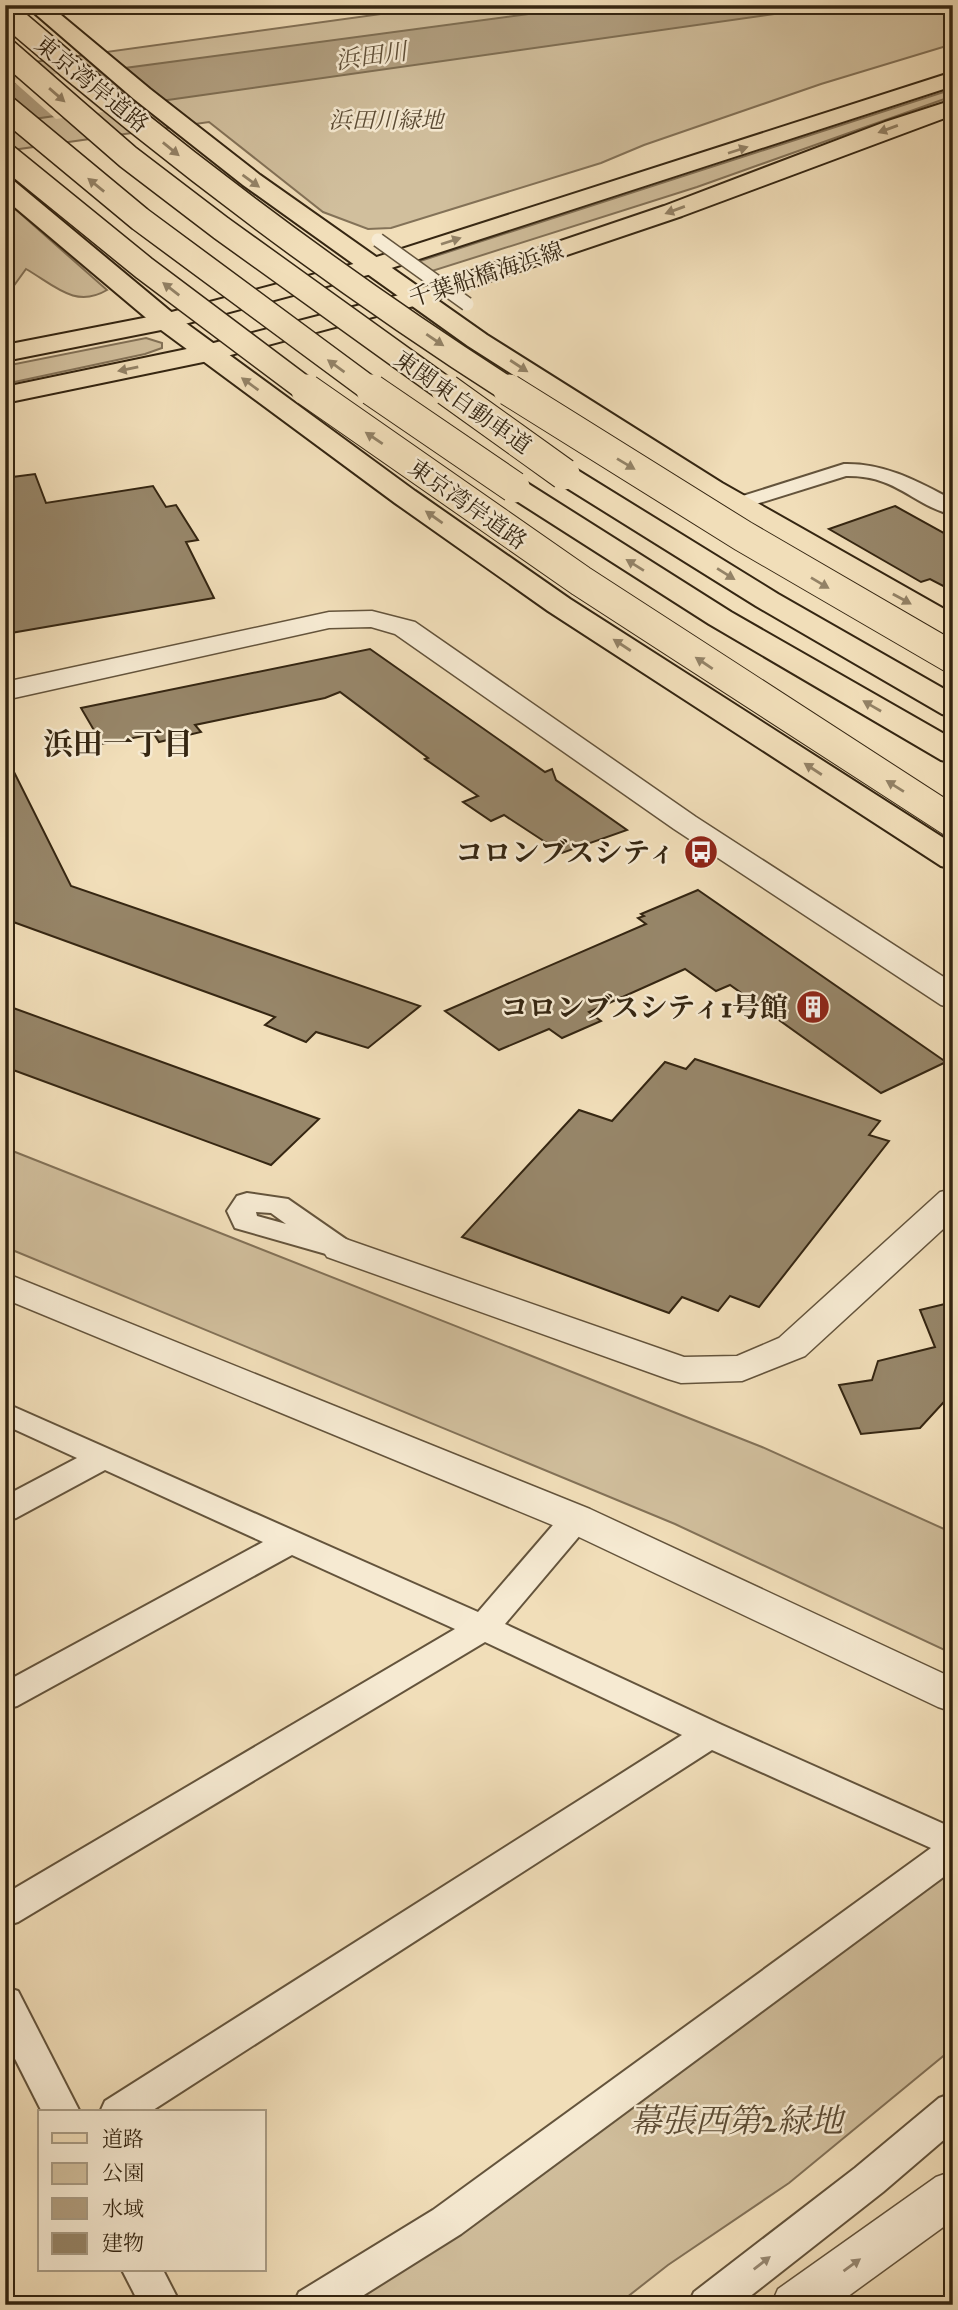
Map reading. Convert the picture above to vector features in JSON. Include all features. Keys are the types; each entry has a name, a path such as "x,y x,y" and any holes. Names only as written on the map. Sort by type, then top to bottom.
{"main road":[{"path":"36,5 239,172 370,267 737,504 953,627"},
{"name":"東京湾岸道路","path":"5,12 47,49 249,210 419,329 576,434 822,584 953,658"},
{"name":"東関東自動車道","path":"5,50 128,157 221,228 564,474 767,600 953,707"},
{"name":"千葉船橋海浜線","path":"5,353 166,321 370,267 953,79"},
{"name":"東関東自動車道","path":"5,107 51,149 160,235 381,400 720,618 953,753"},
{"name":"千葉船橋海浜線","path":"5,395 208,353 416,298 673,211 892,127 953,107"},
{"name":"東京湾岸道路","path":"5,155 156,277 318,400 649,627 816,737 953,822"},
{"path":"5,186 166,321 405,497 559,604 953,859"}],"street":[{"path":"378,240 467,304"},
{"path":"737,504 844,470 857,469 890,475 953,509"},
{"path":"5,691 329,620 372,619 405,628 685,823 953,998"},
{"path":"340,1248 681,1370 742,1368 792,1348 953,1200"},
{"path":"5,1285 576,1519 953,1696"},
{"path":"5,1413 953,1843"},
{"path":"5,1510 103,1458"},
{"path":"5,1912 483,1628 576,1519"},
{"path":"5,1697 289,1542"},
{"path":"122,2110 710,1734"},
{"path":"313,2305 447,2222 953,1851"},
{"path":"5,2002 60,2110"},
{"path":"708,2305 869,2180 953,2109"},
{"path":"796,2305 953,2192"},
{"path":"143,2272 161,2305"}],"green space":[{"name":"浜田川緑地","path":"431,5 953,5 953,44 821,84 644,145 601,163 391,228 368,229 323,212 209,122 5,151 5,66 432,7"},
{"path":"953,89 953,96 697,187 429,272 414,263"},
{"path":"5,200 107,290 85,297 75,296 55,288 26,269 5,298"},
{"path":"146,338 162,343 162,348 5,384 5,366"},
{"path":"5,1148 762,1447 953,1533 953,1654 675,1524 5,1247"},
{"name":"幕張西第2緑地","path":"953,1853 953,2048 789,2183 668,2265 617,2305 329,2305"}],"water":[{"name":"浜田川","path":"596,5 838,5 5,123 5,84"}],"pier":[{"path":"57,74 103,112 56,119 12,80"}],"building":[{"path":"35,474 46,503 153,486 166,507 176,505 198,540 186,542 214,598 5,634 5,478"},
{"path":"895,506 953,538 953,591 930,579 921,582 829,529"},
{"path":"370,649 545,772 552,769 556,780 627,830 562,853 504,815 491,821 463,802 478,796 425,759 428,758 340,692 325,698 195,725 201,732 159,742 154,734 102,744 81,708"},
{"path":"5,754 71,886 420,1006 368,1048 316,1032 306,1042 265,1025 275,1017 5,919"},
{"path":"698,890 946,1062 881,1093 730,985 716,991 685,969 589,1012 601,1021 562,1038 549,1029 499,1050 445,1011 646,924 638,918 644,916 641,914"},
{"path":"5,1005 319,1119 271,1165 5,1067"},
{"path":"695,1059 880,1121 869,1135 889,1141 759,1307 730,1296 718,1311 682,1297 669,1313 462,1237 579,1110 612,1121 665,1062 686,1069"},
{"path":"953,1302 953,1392 920,1428 861,1434 839,1385 872,1380 878,1361 935,1347 920,1310"}],"place":[{"name":"コロンブスシティ","path":"701,852"},
{"name":"コロンブスシティ1号館","path":"813,1007"}],"district":[{"name":"浜田一丁目","path":"118,744"}]}
